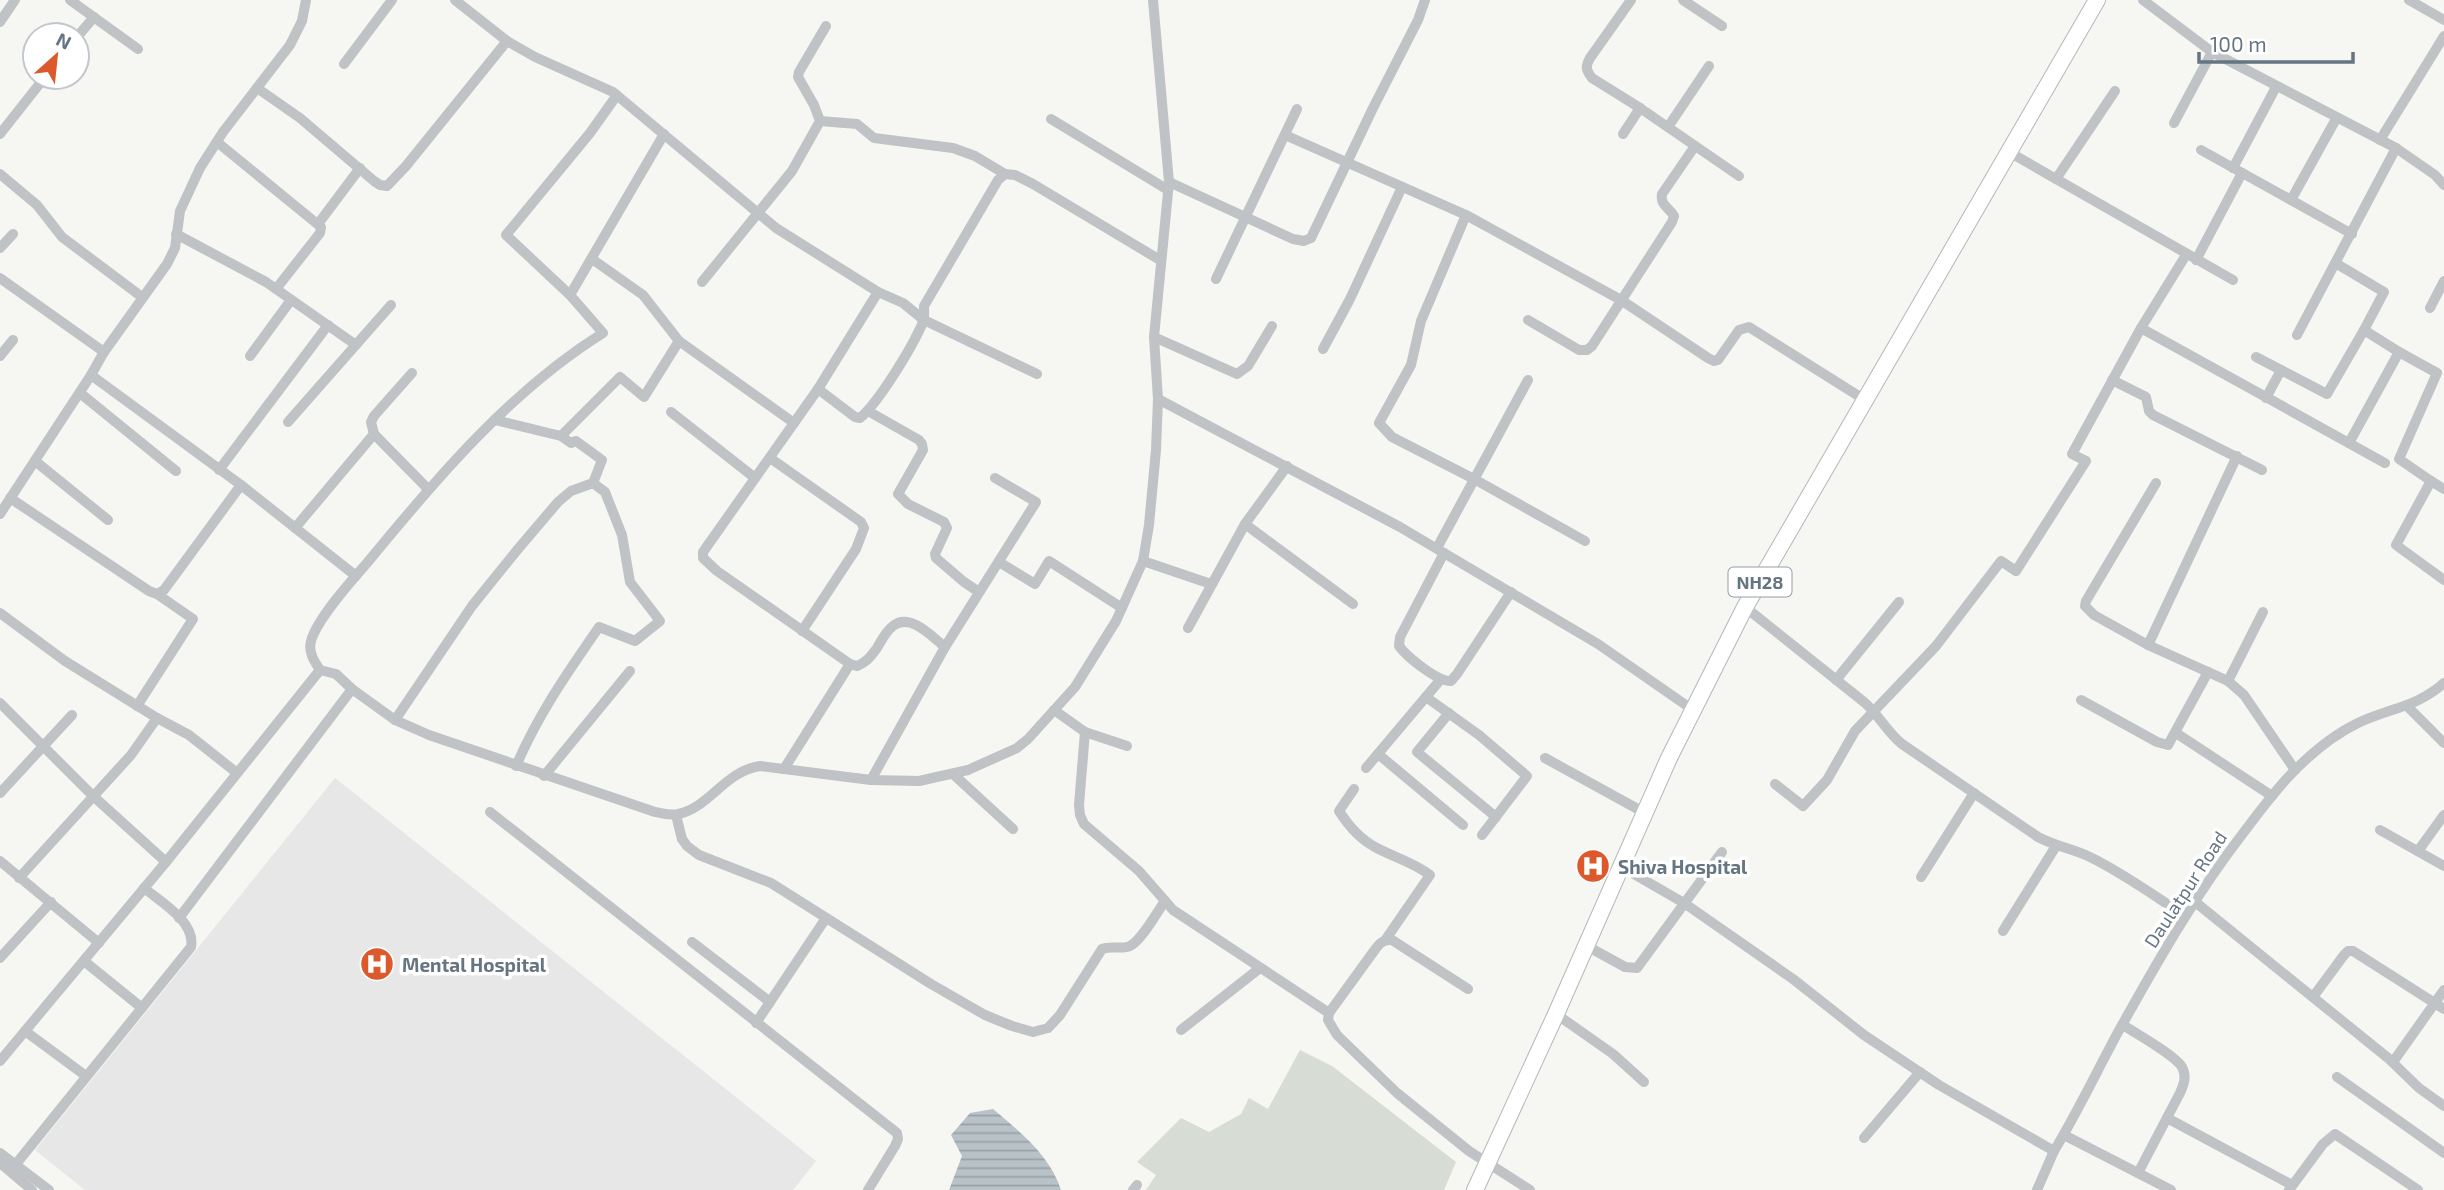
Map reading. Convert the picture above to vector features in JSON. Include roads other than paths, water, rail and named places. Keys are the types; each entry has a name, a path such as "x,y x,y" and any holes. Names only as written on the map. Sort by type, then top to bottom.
{"highway":[{"name":"NH28","path":"1475,1190 1620,866 1745,607 2097,0"}],"street":[{"path":"0,22 15,0"},
{"path":"70,0 138,49"},
{"path":"0,514 92,376 104,352 167,264 175,248 185,197 217,142 290,45 302,21 306,0"},
{"path":"344,64 391,0"},
{"path":"455,0 507,41 617,95 758,215 878,292 903,303 924,320 1037,374"},
{"path":"617,95 590,133 506,235 570,295 603,333 570,354 495,420 428,489 315,630 310,644 311,655 320,670 337,674 352,689 396,720 429,735 544,776 656,812 676,815 692,809 735,774 760,766 871,780 919,781 953,774 1017,748 1028,740 1075,687 1122,608 1143,561 1149,525 1158,399 1154,337 1169,186 1153,0"},
{"path":"1051,119 1169,186 1293,239 1304,241 1311,238 1418,20 1425,0"},
{"path":"1631,0 1586,66 1587,71 1592,78 1640,107 1739,176"},
{"path":"1683,0 1722,26"},
{"path":"2143,0 2212,52 2396,148 2444,184"},
{"path":"2409,0 2444,20"},
{"path":"90,21 93,17"},
{"path":"702,282 792,171 820,121 798,77 826,26"},
{"path":"2380,140 2444,36"},
{"path":"257,88 300,118 380,185 387,186 507,41"},
{"path":"2174,123 2212,52"},
{"path":"1668,127 1709,66"},
{"path":"1775,784 1803,806 1827,780 1855,732 1936,646 2001,561 2016,571 2086,461 2072,454 2141,328 2191,257 2238,171 2276,87"},
{"path":"0,134 34,91"},
{"path":"2056,180 2115,91"},
{"path":"1623,134 1640,107"},
{"path":"1216,279 1297,109"},
{"path":"2291,200 2336,119"},
{"path":"820,121 857,124 874,138 953,148 975,156 1004,174 1015,175 1033,184 1160,260"},
{"path":"570,295 664,134"},
{"path":"1285,135 1466,215 1621,300 1714,361 1723,354 1739,330 1749,327 1865,400"},
{"path":"217,142 321,227 320,233 276,289"},
{"path":"1528,320 1580,350 1587,350 1672,222 1674,216 1661,201 1662,194 1695,146"},
{"path":"2297,335 2337,264 2396,148"},
{"path":"2202,150 2352,234"},
{"path":"2009,152 2233,280"},
{"path":"318,223 360,169"},
{"path":"0,174 37,205 62,237 142,297"},
{"path":"818,389 855,417 860,418 868,411 891,379 924,320 924,306 1004,174"},
{"path":"1323,349 1350,299 1402,187"},
{"path":"1466,215 1421,321 1411,365 1379,424 1392,437 1474,478 1585,541"},
{"path":"0,248 13,234"},
{"path":"176,234 219,255 276,289 356,345"},
{"path":"592,259 643,295 679,341 794,424"},
{"path":"2256,357 2327,394 2384,292 2337,264"},
{"path":"0,278 104,352"},
{"path":"2430,308 2444,281"},
{"path":"878,292 818,389 703,552 703,558 716,571 850,664 857,666 867,661 892,626 900,622 916,625 945,647"},
{"path":"250,356 291,300"},
{"path":"288,422 391,304"},
{"path":"219,470 328,325"},
{"path":"1154,337 1237,374 1248,366 1272,326"},
{"path":"2141,328 2385,463"},
{"path":"2364,330 2437,373 2399,459 2444,489"},
{"path":"0,356 13,340"},
{"path":"561,436 620,377 644,397 679,341"},
{"path":"2349,443 2399,352"},
{"path":"2266,398 2281,370"},
{"path":"412,373 371,422 374,434 428,489"},
{"path":"92,376 241,485 356,576"},
{"path":"1511,592 1451,681 1441,679 1405,654 1399,646 1400,637 1474,478 1528,380"},
{"path":"2112,380 2146,397 2153,415 2262,470"},
{"path":"80,393 176,471"},
{"path":"1158,399 1441,551 1598,644 1693,710"},
{"path":"868,411 922,444 923,450 898,494 908,504 944,522 947,528 935,554 936,558 979,592"},
{"path":"671,412 755,478"},
{"path":"396,720 472,606 558,502 571,491 593,483 602,460 576,441 571,443 561,436 495,420"},
{"path":"295,528 374,434"},
{"path":"2148,645 2237,457"},
{"path":"770,458 861,522 864,528 856,549 803,631"},
{"path":"35,461 108,520"},
{"path":"1188,628 1245,524 1287,466"},
{"path":"871,780 945,647 1036,502 995,478"},
{"path":"2431,481 2396,545 2444,580"},
{"path":"516,766 549,700 599,627 635,641 660,621 630,582 622,536 605,492 593,483"},
{"path":"2156,483 2085,606 2094,615 2148,645 2228,681 2244,695 2295,770"},
{"path":"157,594 163,590 241,485"},
{"path":"10,498 193,619 137,706"},
{"path":"1245,524 1353,604"},
{"path":"999,562 1035,584 1049,561 1122,608"},
{"path":"1143,561 1211,584"},
{"path":"1836,680 1899,602"},
{"path":"1745,607 1874,710 1889,734 1902,744 2038,838 2107,866 2184,915"},
{"path":"2228,681 2263,612"},
{"path":"0,613 65,661 157,718 189,734 237,773"},
{"path":"784,769 850,664"},
{"path":"0,1062 166,862 320,670"},
{"path":"544,776 630,671"},
{"path":"2081,700 2165,746 2171,743 2208,672"},
{"path":"1366,768 1441,679"},
{"name":"Daulatpur Road","path":"2037,1190 2054,1151 2184,915 2272,796 2323,744 2356,724 2429,696 2444,683"},
{"path":"179,918 352,689"},
{"path":"1426,697 1479,735 1527,776 1482,835"},
{"path":"0,703 92,795 166,862"},
{"path":"2407,706 2444,743"},
{"path":"1054,710 1085,733 1127,746"},
{"path":"1448,713 1417,752 1496,817"},
{"path":"0,793 72,715"},
{"path":"19,878 131,755 157,718"},
{"path":"1085,733 1079,805 1084,824 1139,871 1173,910 1329,1013"},
{"path":"2176,733 2272,796"},
{"path":"1378,754 1463,825"},
{"path":"1545,758 1645,813"},
{"path":"953,774 1013,829"},
{"path":"1354,789 1339,811 1347,822 1373,846 1406,860 1430,876 1329,1013 1330,1026 1397,1093 1469,1151 1530,1190"},
{"path":"1921,877 1974,793"},
{"path":"490,812 897,1133 895,1146 868,1190"},
{"path":"676,815 682,839 699,855 771,883 985,1015 1034,1032 1048,1028 1060,1015 1102,948 1132,946 1166,901"},
{"path":"2418,852 2444,815"},
{"path":"2380,830 2444,866"},
{"path":"2004,931 2056,846"},
{"path":"1585,945 1625,967 1637,968 1722,852"},
{"path":"0,861 99,943"},
{"path":"1620,866 1685,902 1793,979 1864,1035 1920,1072 2054,1151"},
{"path":"16,1164 191,947 193,938 179,918 144,888"},
{"path":"2193,901 2444,1106"},
{"path":"0,958 51,902"},
{"path":"756,1023 826,918"},
{"path":"1386,939 1392,940 1468,989"},
{"path":"692,942 770,1002"},
{"path":"2313,997 2344,955 2353,951 2440,1006"},
{"path":"84,961 142,1008"},
{"path":"1181,1030 1260,968"},
{"path":"2393,1062 2440,1006 2444,990"},
{"path":"1556,1014 1605,1048 1644,1082"},
{"path":"2123,1025 2181,1066 2185,1080 2138,1173"},
{"path":"24,1031 86,1076"},
{"path":"1864,1139 1920,1072"},
{"path":"2337,1077 2444,1153"},
{"path":"2167,1118 2291,1187 2323,1144 2335,1135 2418,1190"},
{"path":"2064,1135 2165,1189"},
{"path":"0,1153 50,1190"},
{"path":"0,1163 32,1190"}],"place":[{"name":"Shiva Hospital","path":"1593,866"},
{"name":"Mental Hospital","path":"377,964"}]}
